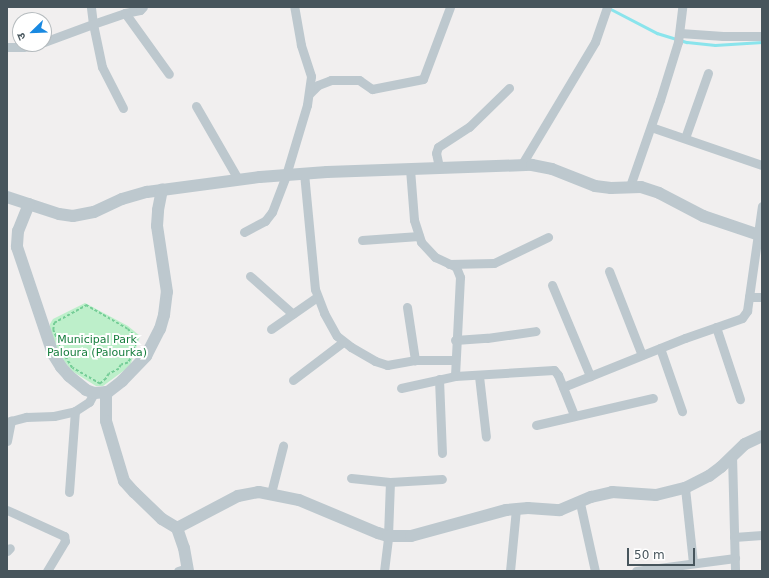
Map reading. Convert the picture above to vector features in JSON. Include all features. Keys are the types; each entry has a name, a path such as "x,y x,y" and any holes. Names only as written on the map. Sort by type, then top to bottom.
{"street":[{"path":"91,7 102,67 124,108"},
{"path":"52,39 126,13 140,10 143,7"},
{"path":"244,232 268,218 286,175 310,93 311,76 301,45 294,7"},
{"path":"310,93 318,85 331,80 359,80 372,89 423,79 450,7"},
{"path":"630,186 651,128 679,37 682,7"},
{"path":"522,164 595,42 606,9"},
{"path":"126,13 169,74"},
{"path":"679,37 762,36"},
{"path":"685,138 708,73"},
{"path":"438,168 436,153 438,147 469,127 509,88"},
{"path":"196,106 238,179"},
{"path":"651,128 685,138 762,165"},
{"path":"7,198 59,214 82,215 135,195 162,189 238,179 304,173 522,164 552,170 595,186 610,188 641,186 703,216 760,235"},
{"path":"410,169 414,220 418,236 427,250 435,257 456,267 458,271 460,281 455,376"},
{"path":"304,173 317,297 332,329 343,342 375,361 387,365 415,360 455,360"},
{"path":"7,440 9,421 26,417 65,414 75,411 89,402 100,392 122,380 146,356 160,329 167,304 167,292 157,226 162,189"},
{"path":"29,204 16,241 46,336 61,367 78,384 100,392"},
{"path":"563,387 660,348 742,318 747,311 760,235 762,206"},
{"path":"362,240 418,236"},
{"path":"448,264 494,263 548,237"},
{"path":"609,271 642,355"},
{"path":"250,276 293,314"},
{"path":"552,285 590,376"},
{"path":"271,330 317,297"},
{"path":"749,297 762,297"},
{"path":"407,307 415,360"},
{"path":"716,327 740,399"},
{"path":"456,340 487,338 536,331"},
{"path":"293,380 343,342"},
{"path":"660,348 682,411"},
{"path":"401,388 455,376 479,376 554,370 563,387 574,415"},
{"path":"479,376 486,437"},
{"path":"439,379 442,453"},
{"path":"100,392 106,421 124,481 162,519 177,528 184,548 184,570"},
{"path":"536,424 652,398"},
{"path":"69,492 75,411"},
{"path":"177,528 238,496 251,492 271,493 310,504 388,536 422,534 479,516 516,509 560,510 580,503 591,497 612,492 656,495 685,488 708,476 721,467 745,444 762,436"},
{"path":"271,493 283,446"},
{"path":"732,455 735,571"},
{"path":"351,478 390,482 442,479"},
{"path":"384,571 388,536 390,482"},
{"path":"685,488 693,563"},
{"path":"580,503 595,571"},
{"path":"510,571 516,509"},
{"path":"7,510 64,536 65,541 47,571"},
{"path":"734,537 762,535"},
{"path":"636,571 735,558"}],"path":[{"path":"86,305 128,329 137,338 133,355 128,363 121,365 119,369 109,374 106,379 100,384 72,368 64,355 53,330 54,323 86,305"}],"green space":[{"name":"Municipal Park Paloura (Palourka)","path":"85,303 128,326 140,336 130,366 103,386 96,386 72,371 61,357 50,330 50,324 53,319"}],"waterway":[{"path":"609,8 657,33 687,42 715,45 762,42"}]}
